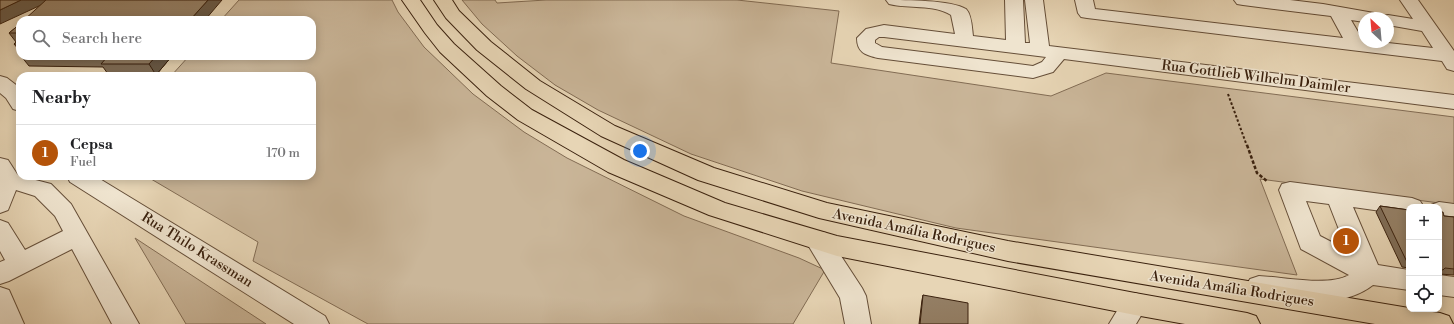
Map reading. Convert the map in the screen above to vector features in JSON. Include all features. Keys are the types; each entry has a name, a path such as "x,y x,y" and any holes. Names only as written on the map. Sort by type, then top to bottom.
{"main road":[{"name":"Avenida Amália Rodrigues","path":"412,0 431,29 448,48 494,91 525,115 616,166 717,209 837,246 1128,314 1247,324"},
{"name":"Avenida Amália Rodrigues","path":"443,0 452,14 484,46 533,85 608,131 706,174 827,212 1008,251 1440,324"}],"street":[{"path":"895,0 946,6 954,9 960,13 965,41"},
{"path":"1014,0 1016,47"},
{"path":"1034,0 1050,52"},
{"path":"1084,0 1087,13 1356,46 1451,61"},
{"path":"1242,0 1326,7 1358,14"},
{"path":"1364,0 1371,12"},
{"path":"1408,0 1451,61"},
{"path":"1326,7 1356,46"},
{"path":"1394,21 1427,27"},
{"name":"Rua Gottlieb Wilhelm Daimler","path":"1050,52 1051,64 1044,70 1034,72 878,52 866,46 866,38 873,32 884,31 1454,102"},
{"path":"0,82 16,97"},
{"path":"0,204 5,173 16,178"},
{"path":"21,180 43,190 63,210 126,324"},
{"name":"Rua Thilo Krassman","path":"84,180 316,324"},
{"path":"1406,206 1290,190 1310,242 1369,274 1406,280"},
{"path":"1337,196 1369,274"},
{"path":"1442,211 1454,213"},
{"path":"0,230 10,269 77,235"},
{"path":"817,240 853,296 858,324"},
{"path":"1180,280 1340,290 1352,286 1369,274"},
{"path":"1442,285 1454,287"},
{"path":"0,298 11,324"}],"path":[{"path":"1220,73 1257,173 1266,181 1290,190"}],"shaded area":[{"path":"239,0 392,0 398,12 424,47 473,94 524,132 567,158 684,216 799,258 825,270 793,324 368,324 253,261 258,242 153,180 316,180 316,72 175,72 185,60 316,60 316,16 225,16"},
{"path":"462,0 495,0 497,3 546,0 737,0 839,11 831,63 1051,96 1106,73 1454,117 1454,205 1260,179 1297,275 956,228 802,191 691,154 598,110 555,85 517,56 482,24"},
{"path":"135,238 266,324 186,324"}],"building":[{"path":"0,0 21,0 0,10"},
{"path":"46,0 208,0 194,16 28,16"},
{"path":"16,27 16,33 9,33"},
{"path":"104,60 152,60 149,64 101,64"},
{"path":"1380,206 1406,210 1406,260"},
{"path":"1442,212 1444,216 1454,217 1454,269 1445,268 1443,270"},
{"path":"923,295 968,303 968,324 920,324"}],"place":[{"name":"Cepsa","path":"1346,241"}]}
